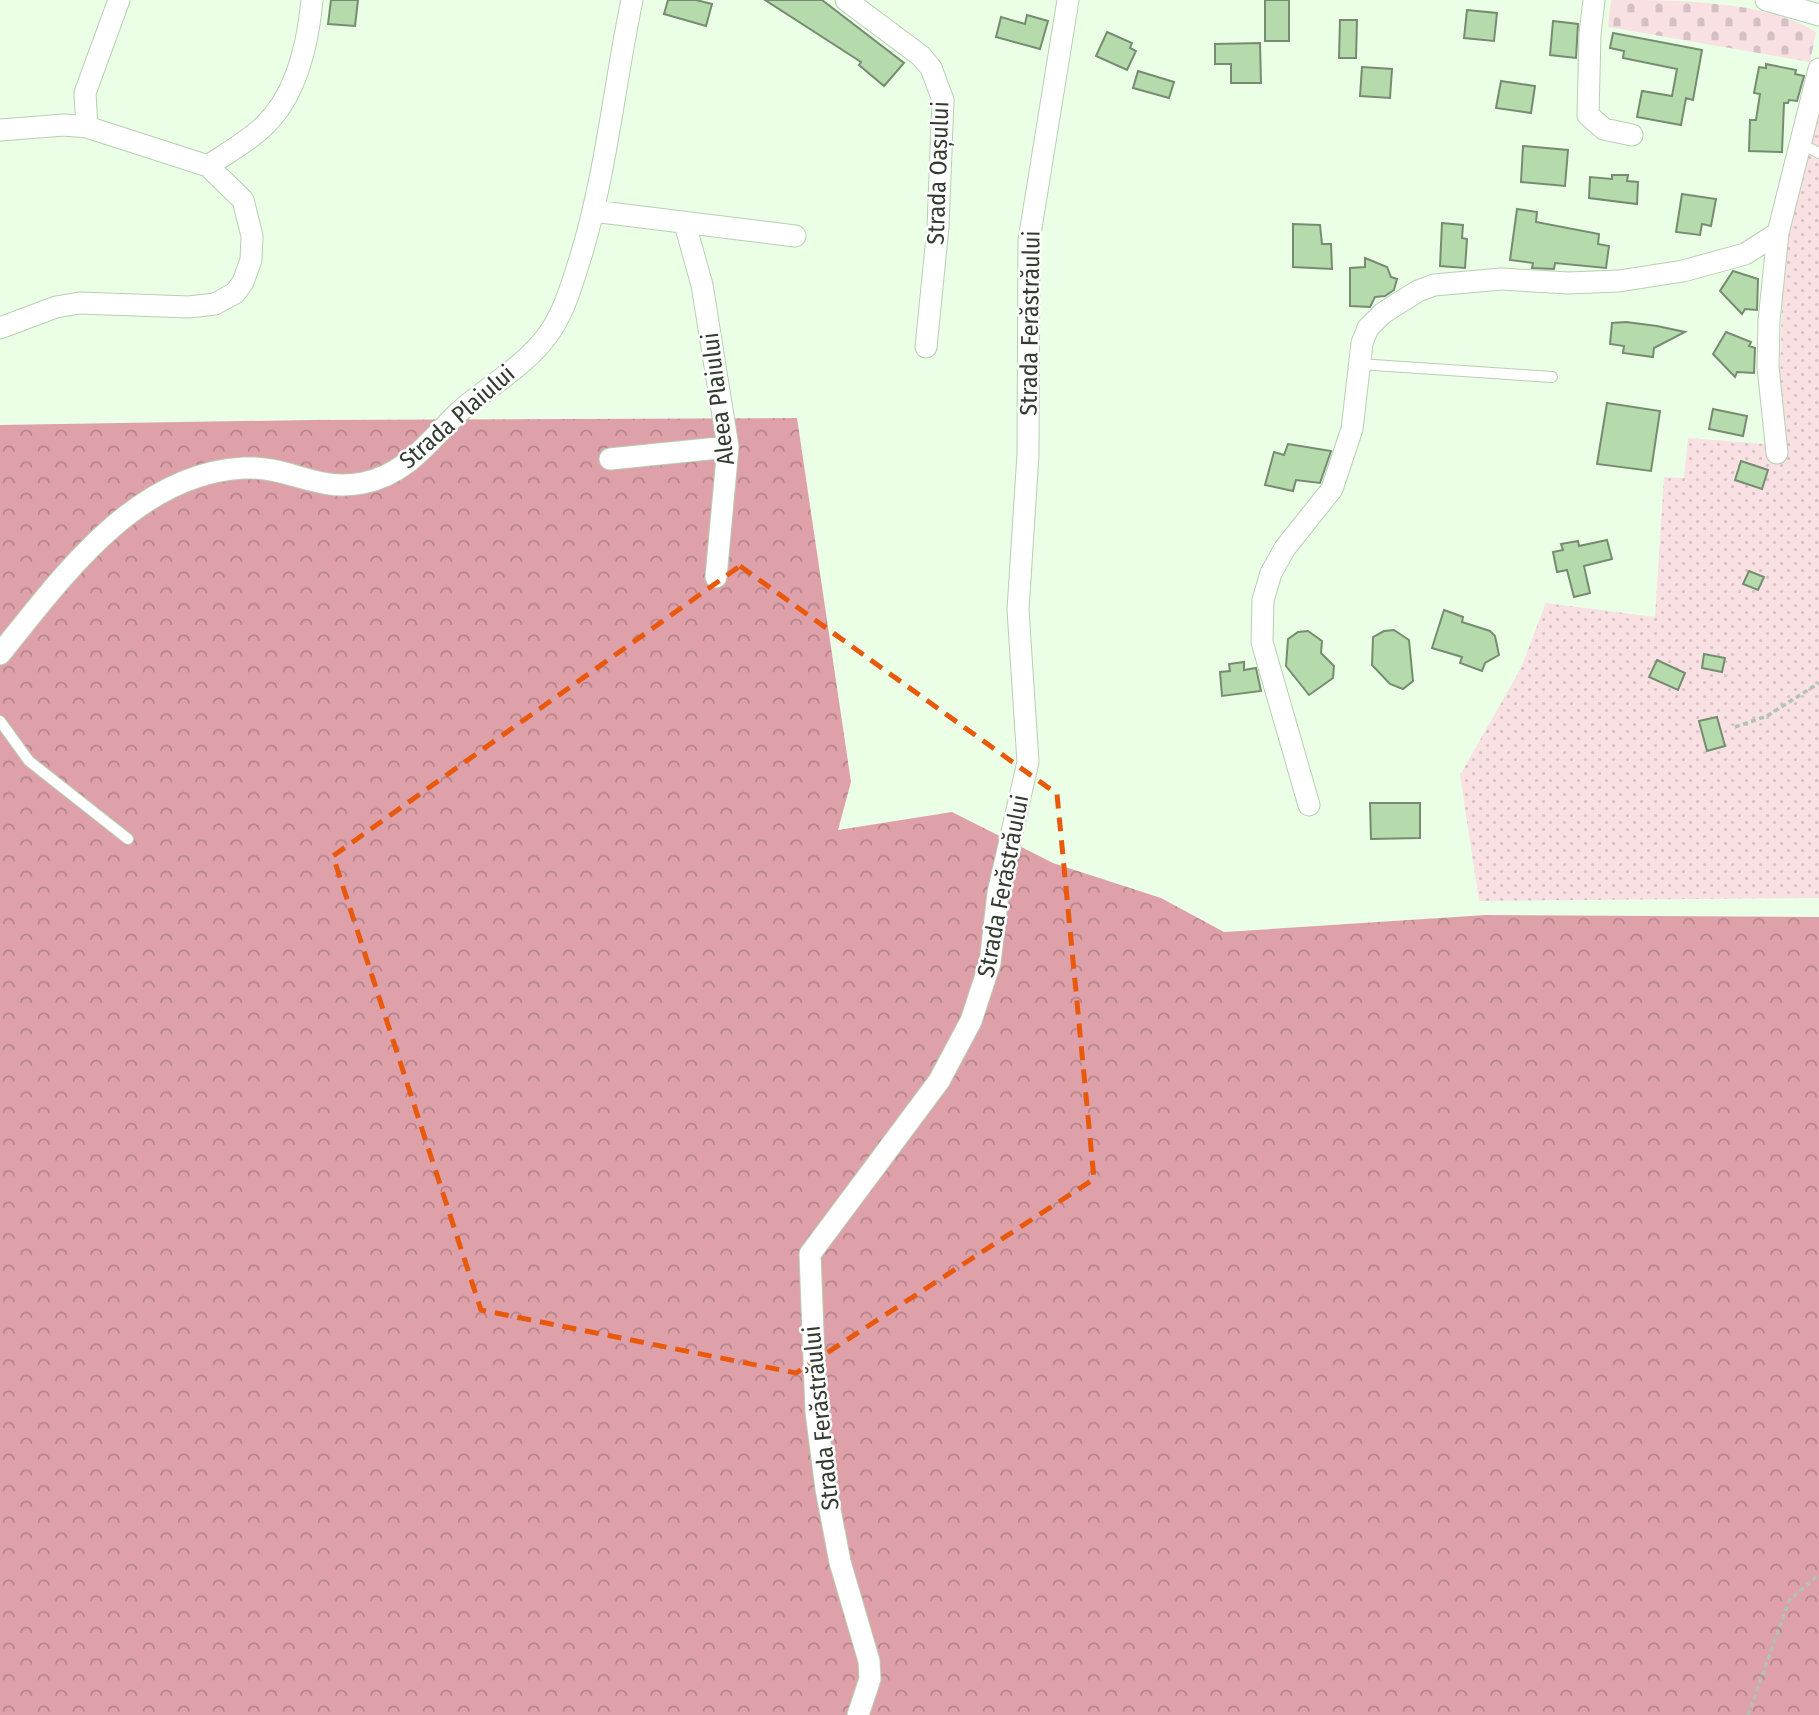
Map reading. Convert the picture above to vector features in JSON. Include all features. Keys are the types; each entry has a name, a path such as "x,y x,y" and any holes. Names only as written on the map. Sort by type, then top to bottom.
{"street":[{"path":"87,127 85,93 120,0"},
{"path":"208,166 266,124 284,102 303,53 312,0"},
{"name":"Strada Plaiului","path":"0,654 61,580 112,527 176,484 211,472 263,468 315,483 349,485 387,476 416,457 436,433 545,338 567,300 593,211 632,0"},
{"name":"Strada Oașului","path":"846,0 921,55 932,68 943,100 938,227 926,347"},
{"name":"Strada Ferăstrăului","path":"858,1715 870,1679 869,1661 840,1562 826,1489 816,1412 810,1254 939,1082 971,1021 990,963 998,893 1028,762 1018,610 1028,454 1029,240 1068,0"},
{"path":"1594,0 1589,46 1588,115 1604,130 1632,135"},
{"path":"1766,0 1819,15"},
{"path":"1777,453 1768,367 1769,321 1778,233 1810,148 1819,69"},
{"path":"0,130 64,125 87,127 208,166 243,200 249,216 251,260 243,282 235,293 215,304 189,307 146,303 80,303 56,307 0,328"},
{"path":"593,211 795,236"},
{"name":"Aleea Plaiului","path":"685,224 705,297 727,447 716,577"},
{"path":"1309,805 1262,642 1261,610 1271,573 1301,524 1332,489 1352,429 1362,343 1368,328 1383,313 1418,291 1434,285 1501,279 1568,283 1619,281 1683,271 1745,254 1778,233"},
{"path":"610,459 727,447"}],"lane":[{"path":"1359,364 1552,377"},
{"path":"0,721 29,761 128,839"}],"path":[{"path":"1735,727 1767,716 1819,683"},
{"path":"1748,1715 1789,1601 1819,1574"}],"highlighted area":[{"path":"740,566 1057,794 1094,1179 796,1373 481,1310 333,856"}],"green space":[{"path":"1611,0 1718,4 1771,13 1816,32 1810,62 1608,27"},
{"path":"1819,100 1819,898 1479,901 1460,775 1521,668 1546,603 1655,617 1664,477 1684,478 1688,438 1778,445 1784,236"},
{"path":"797,418 851,782 838,830 952,812 1053,863 1161,898 1224,932 1486,915 1819,917 1819,1715 0,1715 0,425 310,420"}],"building":[{"path":"331,0 358,0 355,26 328,24"},
{"path":"668,0 696,0 712,4 706,26 664,14"},
{"path":"765,0 822,0 904,63 884,86 859,65 861,62"},
{"path":"1265,0 1289,0 1289,41 1265,41"},
{"path":"1467,10 1497,13 1494,41 1464,38"},
{"path":"1027,15 1048,21 1040,49 996,37 1001,17 1025,24"},
{"path":"1340,20 1357,20 1356,58 1339,58"},
{"path":"1553,21 1578,24 1576,58 1550,55"},
{"path":"1107,32 1132,43 1130,48 1136,51 1127,70 1096,56"},
{"path":"1613,33 1702,50 1693,100 1686,98 1681,125 1637,117 1642,91 1672,96 1677,69 1623,58 1624,51 1610,48"},
{"path":"1260,43 1261,83 1231,83 1231,64 1215,64 1215,44"},
{"path":"1766,64 1796,70 1795,74 1804,76 1797,101 1789,100 1784,103 1782,152 1749,151 1750,120 1756,120 1760,94 1754,93 1759,67 1766,68"},
{"path":"1362,67 1392,69 1390,98 1360,96"},
{"path":"1138,71 1174,82 1169,98 1133,88"},
{"path":"1501,81 1535,86 1531,113 1496,108"},
{"path":"1523,146 1568,150 1565,186 1521,182"},
{"path":"1612,175 1628,175 1627,181 1638,182 1637,204 1589,198 1590,177 1612,179"},
{"path":"1682,194 1716,199 1711,226 1702,224 1700,235 1676,232"},
{"path":"1517,209 1537,212 1536,222 1599,234 1598,244 1609,246 1606,268 1555,263 1554,269 1532,268 1533,263 1510,260"},
{"path":"1442,223 1463,225 1462,238 1467,239 1465,268 1440,266"},
{"path":"1293,224 1320,225 1322,244 1331,244 1332,269 1293,267"},
{"path":"1365,258 1387,267 1391,277 1397,279 1394,290 1385,296 1375,297 1370,307 1350,306 1350,268 1365,267"},
{"path":"1733,271 1758,279 1757,310 1745,309 1742,314 1720,291"},
{"path":"1626,322 1685,332 1654,348 1653,357 1623,353 1624,346 1610,344 1612,323"},
{"path":"1726,332 1751,342 1749,346 1755,348 1754,373 1737,372 1735,377 1713,354"},
{"path":"1607,403 1660,411 1651,471 1597,464"},
{"path":"1713,409 1747,416 1743,436 1709,429"},
{"path":"1288,444 1331,451 1320,483 1296,480 1293,491 1265,485 1274,452 1284,455"},
{"path":"1741,461 1768,470 1762,489 1735,480"},
{"path":"1607,540 1612,559 1584,566 1590,593 1574,597 1567,570 1557,572 1553,552 1563,550 1561,544 1578,541 1579,546"},
{"path":"1749,571 1764,577 1758,590 1743,584"},
{"path":"1444,610 1463,617 1462,622 1490,631 1495,636 1499,655 1485,663 1482,671 1460,663 1462,657 1432,648"},
{"path":"1394,630 1409,640 1413,681 1403,689 1390,684 1372,665 1373,637 1384,631"},
{"path":"1308,631 1322,641 1321,653 1334,666 1333,678 1309,695 1286,666 1288,639 1298,632"},
{"path":"1704,654 1725,658 1722,672 1702,668"},
{"path":"1657,660 1685,673 1678,690 1649,677"},
{"path":"1244,662 1244,670 1256,668 1261,691 1222,696 1220,672 1230,671 1229,664"},
{"path":"1717,717 1725,746 1707,751 1699,721"},
{"path":"1370,803 1420,803 1420,838 1371,839"}]}
